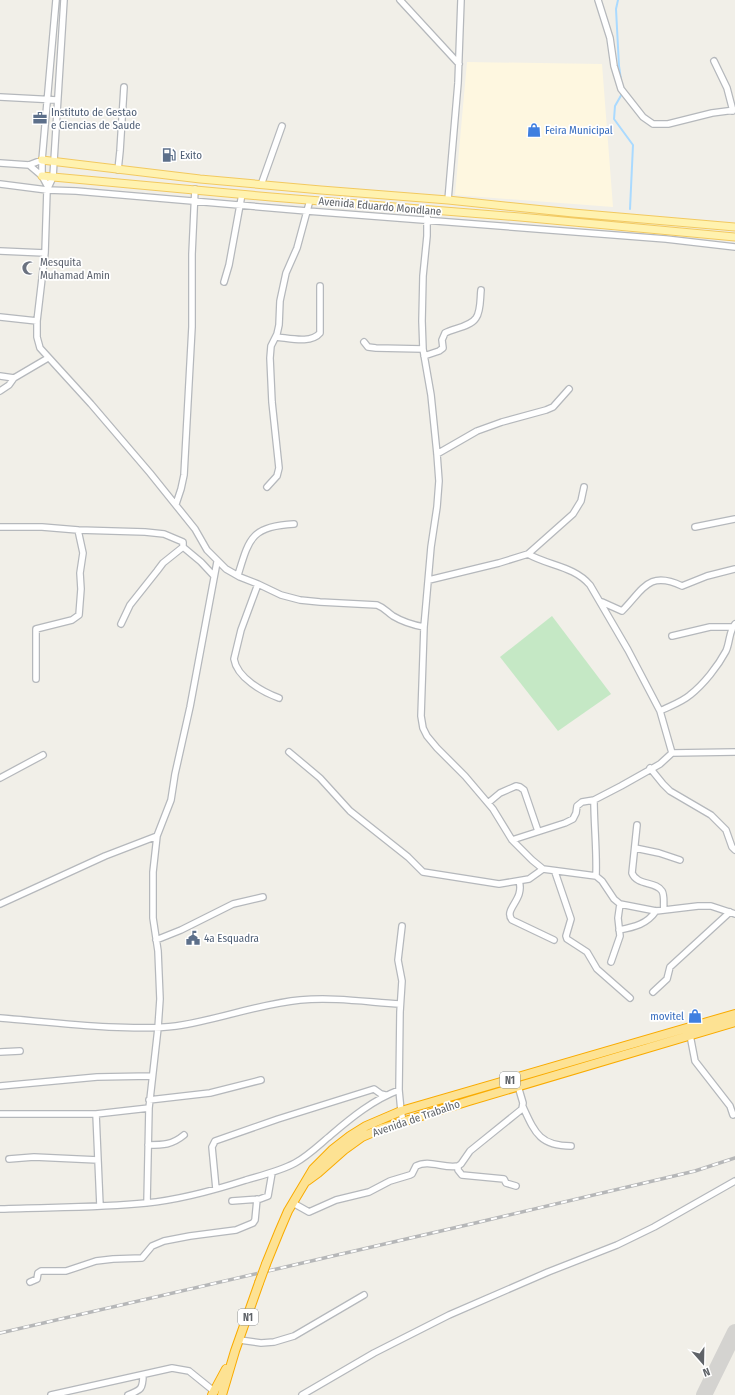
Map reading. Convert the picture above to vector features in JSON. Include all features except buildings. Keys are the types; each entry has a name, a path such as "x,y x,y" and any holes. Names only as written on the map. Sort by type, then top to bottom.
{"highway":[{"name":"Avenida de Trabalho","path":"635,1047 690,1035 725,1021 735,1014"},
{"name":"Avenida de Trabalho","path":"306,1181 313,1168 350,1136 366,1126 400,1111 467,1092 562,1069 725,1021 735,1022"},
{"name":"Avenida de Trabalho","path":"306,1181 362,1137 403,1121 518,1086 562,1069"},
{"path":"467,1092 470,1101"},
{"name":"N1","path":"216,1394 240,1340 259,1282 278,1232 306,1181"}],"main road":[{"name":"Avenida Eduardo Mondlane","path":"42,160 226,182 448,200 573,213 735,227"},
{"name":"Avenida Eduardo Mondlane","path":"42,176 735,237"},
{"path":"224,192 226,182"},
{"path":"448,200 448,212"}],"street":[{"path":"48,189 42,176 42,160 55,0"},
{"path":"64,0 52,177 48,189 45,253 37,321 37,337 40,348 91,404 176,504 195,529 207,550 226,569 281,595 300,600 320,602 377,604 384,607 391,615 399,620 424,627"},
{"path":"400,0 459,64"},
{"path":"448,200 459,64 461,0"},
{"path":"598,0 610,38 614,66 620,89 643,117 653,124 668,124 712,113 734,110 727,88 714,61"},
{"path":"118,170 124,87"},
{"path":"0,97 57,100"},
{"path":"261,185 282,126"},
{"path":"0,163 29,165 42,160"},
{"path":"29,165 42,176"},
{"path":"0,184 427,221 666,239 735,247"},
{"path":"176,504 184,475 192,327 194,189"},
{"path":"224,282 229,265 242,194"},
{"path":"267,487 277,476 279,468 272,402 270,358 271,346 276,338 279,325 280,302 286,273 297,248 310,200"},
{"path":"427,210 427,236 423,276 423,349 431,395 438,454 439,481 431,547 424,627 421,716 423,728 427,736 437,748 466,776 488,803 512,840 543,869 555,872 596,876 602,881 614,899 620,904 656,911 693,906 711,906 732,913"},
{"path":"0,251 45,253"},
{"path":"276,338 309,339 318,336 320,333 320,286"},
{"path":"424,356 439,352 443,348 442,340 445,333 468,324 475,319 478,314 481,290"},
{"path":"0,316 37,321"},
{"path":"364,342 368,347 376,348 423,349"},
{"path":"0,391 9,385 14,378 48,358"},
{"path":"0,376 14,378"},
{"path":"438,454 477,432 502,422 546,410 569,389"},
{"path":"429,580 499,563 528,554 573,514 581,501 584,487"},
{"path":"695,527 735,519"},
{"path":"238,576 247,548 252,538 265,529 280,524 294,524"},
{"path":"0,527 42,526 78,530 164,534 183,542 183,547 201,562 214,576"},
{"path":"36,680 36,629 72,620 79,615 82,589 80,573 83,553 78,530"},
{"path":"121,624 130,605 157,570 183,547"},
{"path":"528,554 534,558 576,572 585,578 602,602 660,711 672,753"},
{"path":"147,1203 148,1108 160,999 154,918 154,872 157,836 171,800 214,576 218,562"},
{"path":"602,602 622,611 644,586 656,580 671,581 682,586 707,576 735,569"},
{"path":"258,584 241,630 234,663 242,675 252,683 263,691 279,698"},
{"path":"660,711 690,696 706,678 722,658 728,646 734,626 710,627 672,636"},
{"path":"289,752 320,778 350,810 426,874 499,884 519,882 529,879 543,869"},
{"path":"512,840 573,819 577,806 582,802 594,800 621,786 650,768 660,764 672,753 735,752"},
{"path":"0,778 43,755"},
{"path":"650,768 670,791 711,815 726,830 732,847 735,850"},
{"path":"488,803 500,794 516,786 520,787 524,790 538,831"},
{"path":"594,800 596,876"},
{"path":"637,825 632,874 637,880 660,889 663,892 664,910"},
{"path":"0,904 105,856 157,836"},
{"path":"635,848 659,853 680,860"},
{"path":"555,872 571,918 566,936 567,939 587,952 597,969 630,998"},
{"path":"519,882 521,887 520,895 510,912 509,917 512,920 554,940"},
{"path":"156,940 181,930 234,904 263,897"},
{"path":"611,962 619,942 620,930 618,918 620,904"},
{"path":"620,930 639,926 645,923 656,911"},
{"path":"653,992 667,979 670,967 732,913"},
{"path":"402,926 398,960 402,981 400,1004 399,1090 400,1111 403,1121"},
{"path":"0,1018 77,1026 158,1028 176,1026 262,1006 300,1000 350,999 400,1004"},
{"path":"690,1035 695,1061 730,1106 733,1115"},
{"path":"0,1052 20,1051"},
{"path":"0,1086 97,1077 152,1076"},
{"path":"149,1100 210,1093 261,1080"},
{"path":"518,1086 523,1107 532,1125 542,1139 556,1145 571,1146"},
{"path":"216,1189 212,1147 215,1141 374,1088 381,1094 386,1095"},
{"path":"0,1209 147,1203 216,1189 272,1172 302,1159 361,1110 386,1095 399,1090"},
{"path":"293,1203 309,1212 336,1200 369,1192 390,1181 410,1175 419,1164 458,1166 470,1151 523,1107"},
{"path":"0,1114 96,1114 148,1108"},
{"path":"96,1114 100,1206"},
{"path":"148,1145 167,1144 177,1141 184,1135"},
{"path":"9,1159 34,1157 98,1160"},
{"path":"458,1166 458,1170 462,1175 504,1179 506,1183 516,1186"},
{"path":"232,1201 257,1199 268,1196 272,1172"},
{"path":"302,1395 374,1353 449,1315 548,1272 591,1256 661,1224 735,1181"},
{"path":"30,1282 37,1279 38,1273 41,1271 66,1271 96,1261 142,1258 152,1246 164,1241 190,1236 227,1232 247,1226 255,1220 257,1199"},
{"path":"240,1340 261,1343 274,1342 294,1336 364,1295"},
{"path":"51,1395 172,1368 189,1371 216,1394"},
{"path":"128,1395 139,1390 143,1385 143,1374"}],"shaded area":[{"name":"Feira Municipal","path":"467,62 602,64 613,207 455,195"}],"green space":[{"path":"552,616 611,694 558,731 500,657"}],"waterway":[{"path":"618,0 616,9 621,80"},
{"path":"623,92 615,106 614,119 633,145 630,209"}],"taxiway":[{"path":"704,1395 735,1332"}],"railway":[{"path":"0,1333 695,1171 735,1158"}],"place":[{"name":"Instituto de Gestao e Ciencias de Saude","path":"40,118"},
{"name":"Feira Municipal","path":"534,130"},
{"name":"Exito","path":"169,155"},
{"name":"Mesquita Muhamad Amin","path":"29,268"},
{"name":"4a Esquadra","path":"193,938"},
{"name":"movitel","path":"695,1016"}]}
